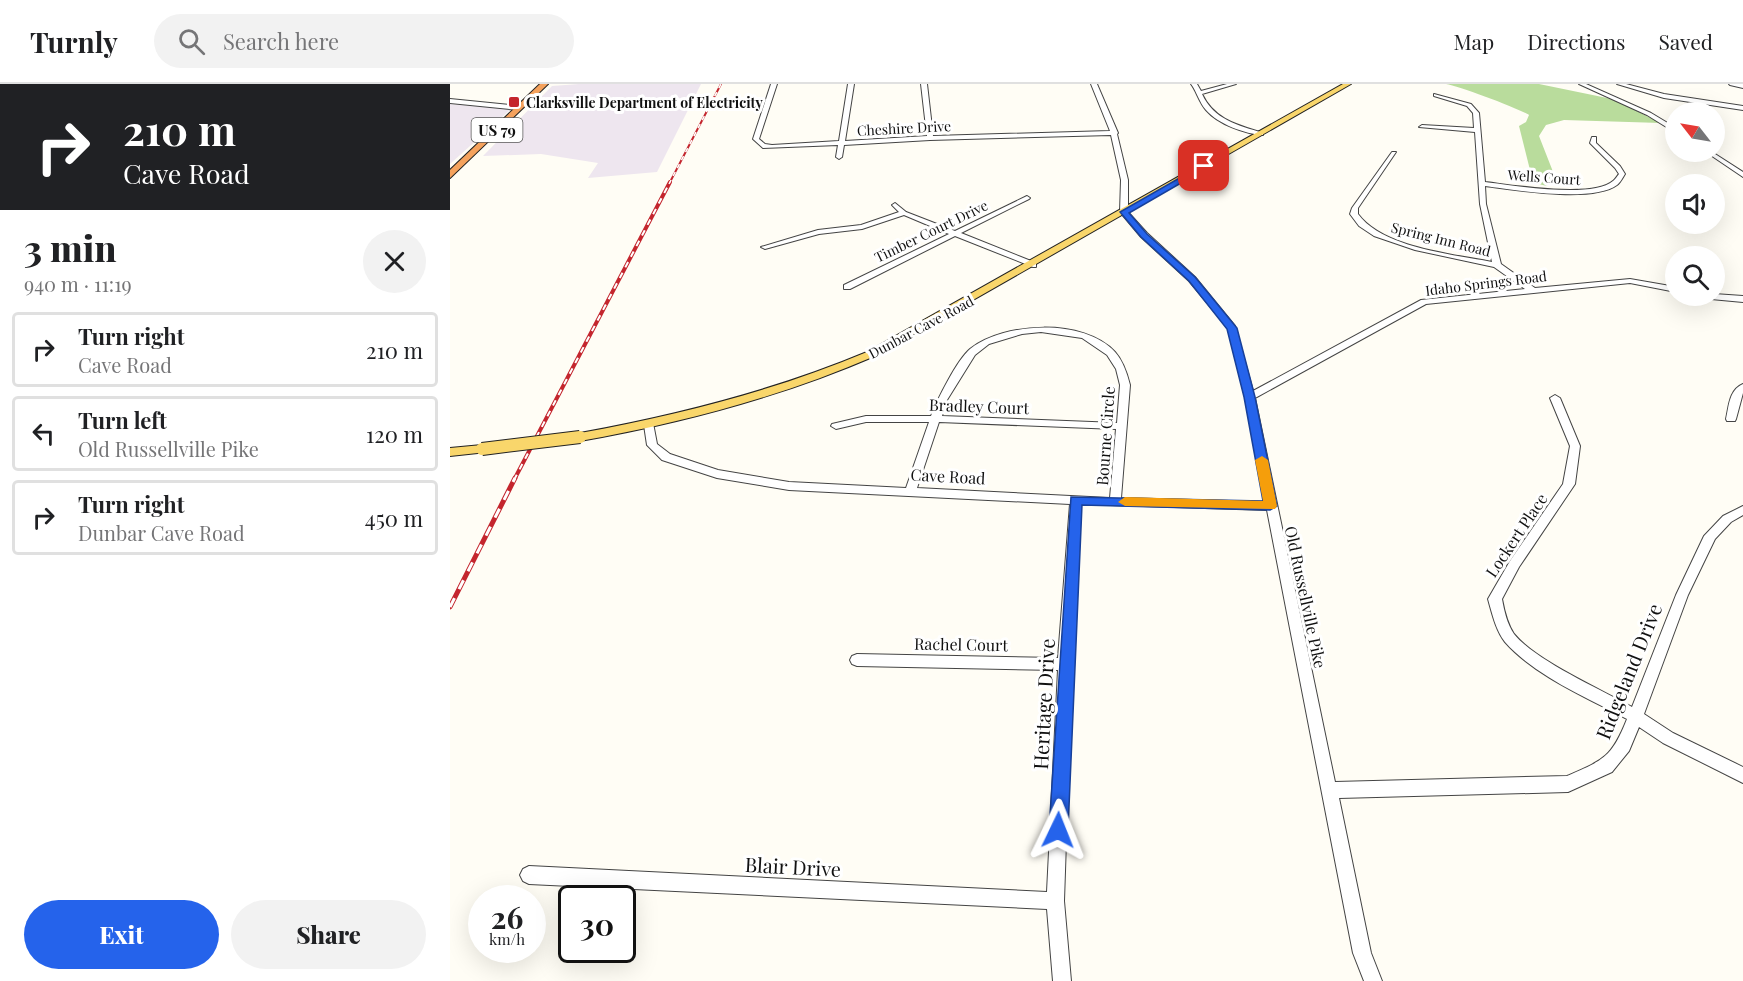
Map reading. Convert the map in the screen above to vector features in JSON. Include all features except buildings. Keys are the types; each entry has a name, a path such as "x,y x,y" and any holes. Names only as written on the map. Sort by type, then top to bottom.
{"highway":[{"name":"US 79","path":"450,175 544,84"}],"main road":[{"name":"Dunbar Cave Road","path":"450,452 580,437 649,425 748,400 839,368 891,344 1348,84"}],"street":[{"name":"Cheshire Drive","path":"774,84 756,142 772,147 930,138 1115,133"},
{"path":"839,157 850,84"},
{"path":"924,84 930,138"},
{"path":"1094,84 1115,133 1125,190 1124,212"},
{"path":"1194,84 1209,111 1223,121 1260,134"},
{"path":"1201,93 1233,84"},
{"path":"1582,84 1649,114 1665,124"},
{"path":"1620,84 1664,96 1743,108"},
{"path":"1732,84 1743,86"},
{"path":"1436,95 1462,102 1476,113 1481,183 1497,265 1532,290"},
{"path":"450,101 519,108"},
{"path":"1422,126 1476,130"},
{"name":"Wells Court","path":"1481,183 1564,192 1592,191 1613,186 1622,174 1618,167 1593,143 1594,138"},
{"name":"Spring Inn Road","path":"1394,153 1355,208 1354,214 1359,224 1389,240 1497,265"},
{"path":"1724,162 1743,175"},
{"name":"Timber Court Drive","path":"847,287 1027,198"},
{"path":"895,205 904,213 1033,264"},
{"name":"Old Russellville Pike","path":"1124,212 1144,236 1192,279 1232,328 1250,397 1270,506 1362,953 1373,981"},
{"path":"765,247 818,232 862,227 904,213"},
{"name":"Idaho Springs Road","path":"1250,397 1424,302 1630,281 1665,288"},
{"path":"1725,298 1743,300"},
{"name":"Bourne Circle","path":"911,490 942,399 971,352 1002,335 1041,329 1068,331 1085,336 1111,353 1121,369 1125,385 1115,502"},
{"path":"1731,419 1737,393 1743,387"},
{"name":"Lockert Place","path":"1555,398 1575,446 1569,484 1495,599 1509,637 1552,671 1635,716 1668,738 1743,775"},
{"name":"Bradley Court","path":"836,426 866,419 934,419 1121,426"},
{"name":"Cave Road","path":"649,425 652,445 666,457 717,474 789,486 911,490 1115,502 1270,506"},
{"name":"Heritage Drive","path":"1062,981 1055,901 1065,664 1076,500"},
{"name":"Ridgeland Drive","path":"1329,790 1568,784 1606,767 1624,746 1682,595 1710,536 1727,519 1743,510"},
{"name":"Rachel Court","path":"857,660 1065,664"},
{"name":"Blair Drive","path":"529,875 1055,901"}],"shaded area":[{"path":"701,84 657,172 588,178 598,163 541,154 483,156 552,86"},
{"path":"450,104 506,108 511,109 450,164"}],"green space":[{"path":"1446,84 1539,84 1612,99 1661,123 1564,120 1546,125 1539,136 1557,182 1547,186 1534,183 1532,178 1519,126 1526,122 1529,115 1489,98"}],"railway":[{"path":"669,184 721,84"},
{"path":"514,480 670,182"},
{"path":"450,607 515,478"}],"slow traffic":[{"path":"1125,502 1270,506 1262,460"}],"place":[{"name":"Clarksville Department of Electricity","path":"514,102"}],"route":[{"path":"1058,830 1065,664 1076,500 1270,506 1250,397 1232,328 1192,279 1144,236 1124,212 1204,166"}]}
